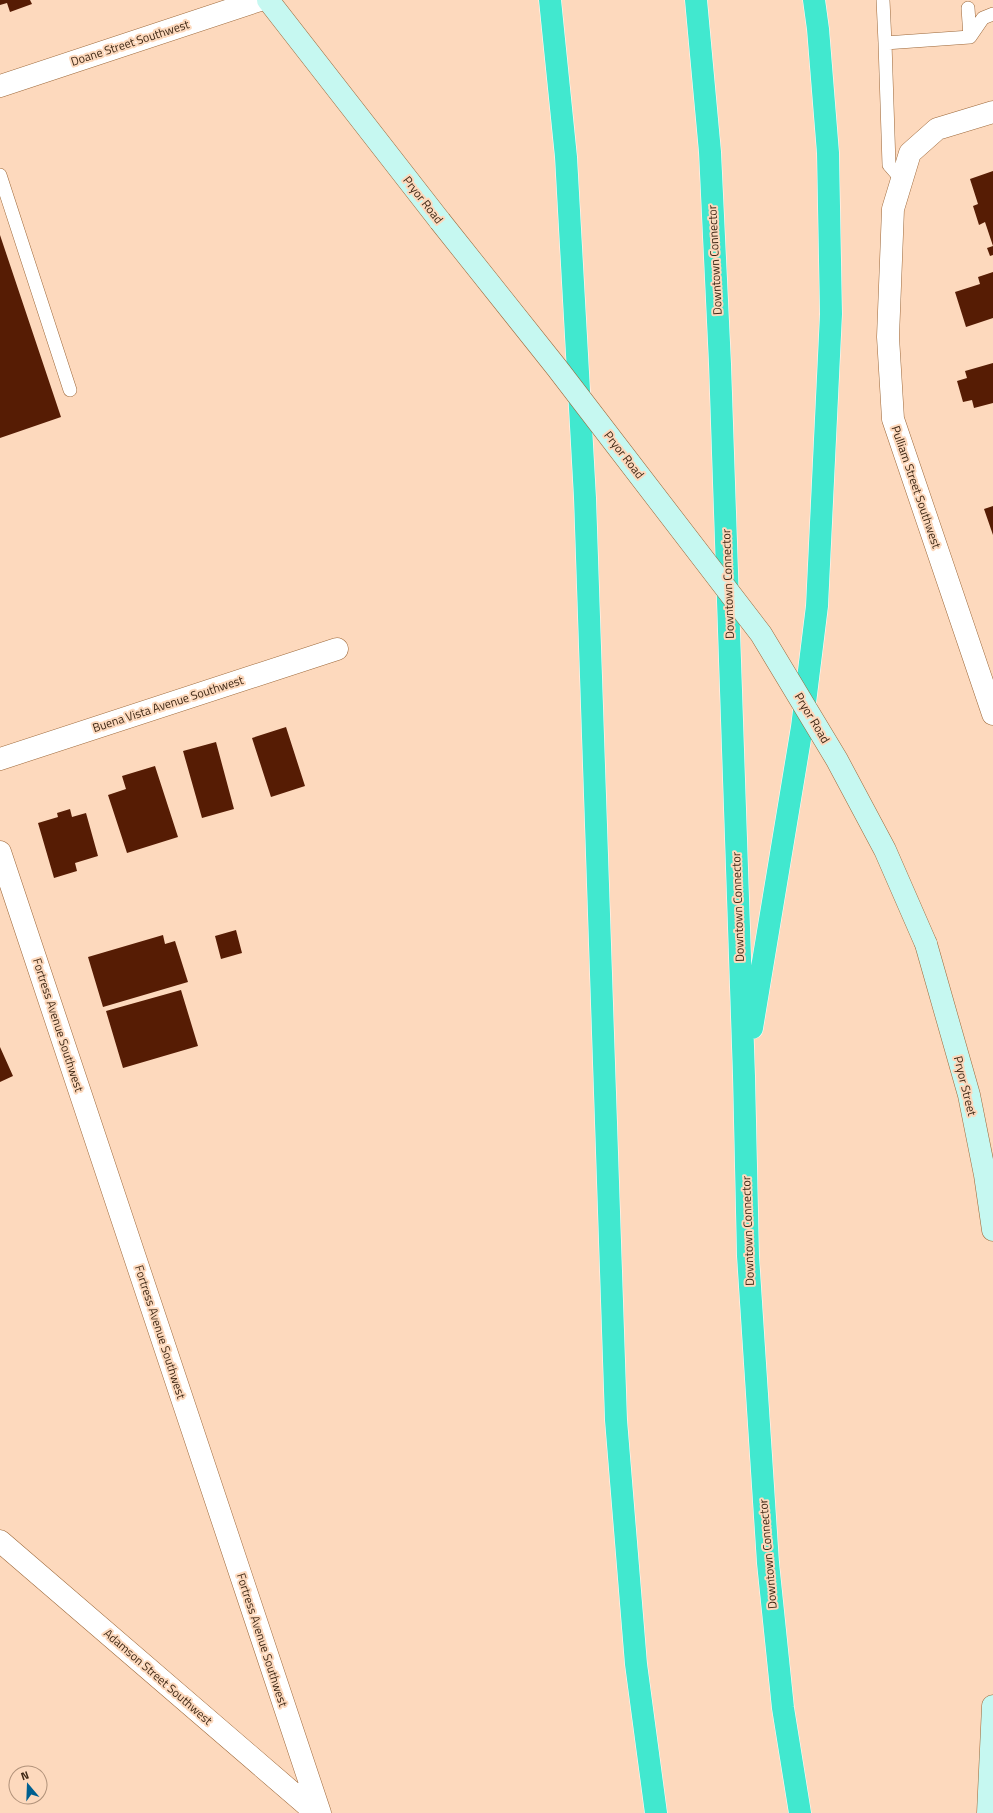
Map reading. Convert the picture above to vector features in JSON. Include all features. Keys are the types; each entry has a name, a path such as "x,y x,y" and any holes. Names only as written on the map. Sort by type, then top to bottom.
{"highway":[{"path":"550,0 566,157 585,498 616,1420 636,1664 656,1813"},
{"name":"Downtown Connector","path":"696,0 710,152 720,364 744,1076 748,1256 768,1556 783,1708 800,1813"},
{"path":"744,1076 802,727 816,606 831,314 828,153 818,30 814,0"}],"main road":[{"name":"Pryor Road","path":"268,0 440,221 557,368 761,634 837,760 885,850 926,944"},
{"name":"Pryor Street","path":"926,944 969,1095 985,1175 993,1230"},
{"path":"988,1813 993,1706"}],"street":[{"name":"Doane Street Southwest","path":"0,86 260,0"},
{"name":"Pulliam Street Southwest","path":"993,112 937,129 910,153 893,209 888,337 893,419 993,714"},
{"name":"Buena Vista Avenue Southwest","path":"0,759 337,649"},
{"name":"Fortress Avenue Southwest","path":"0,852 320,1813"},
{"name":"Adamson Street Southwest","path":"0,1541 316,1813"}],"lane":[{"path":"883,0 890,165 902,180"},
{"path":"968,8 970,37"},
{"path":"970,37 983,18 993,14"},
{"path":"885,43 970,37"},
{"path":"0,175 70,390"}],"building":[{"path":"0,0 30,0 32,4 10,12 7,3 0,5"},
{"path":"993,171 993,246 985,222 979,225 973,206 978,204 970,179"},
{"path":"0,235 61,417 0,438"},
{"path":"993,246 993,255 990,256 987,248"},
{"path":"993,272 993,318 966,327 955,292 980,284 978,277"},
{"path":"993,363 993,403 974,408 972,400 963,402 957,381 967,378 965,371"},
{"path":"993,506 993,535 984,509"},
{"path":"286,727 305,786 271,797 252,738"},
{"path":"216,742 234,809 202,818 183,751"},
{"path":"155,766 178,837 127,853 108,795 126,789 122,776"},
{"path":"70,809 72,817 86,813 98,856 75,863 77,871 54,878 38,823 58,817 57,813"},
{"path":"236,930 242,953 221,959 215,936"},
{"path":"163,935 165,944 175,941 188,982 103,1007 88,957"},
{"path":"181,990 198,1046 123,1068 106,1011"},
{"path":"0,1047 13,1076 0,1082"}]}
